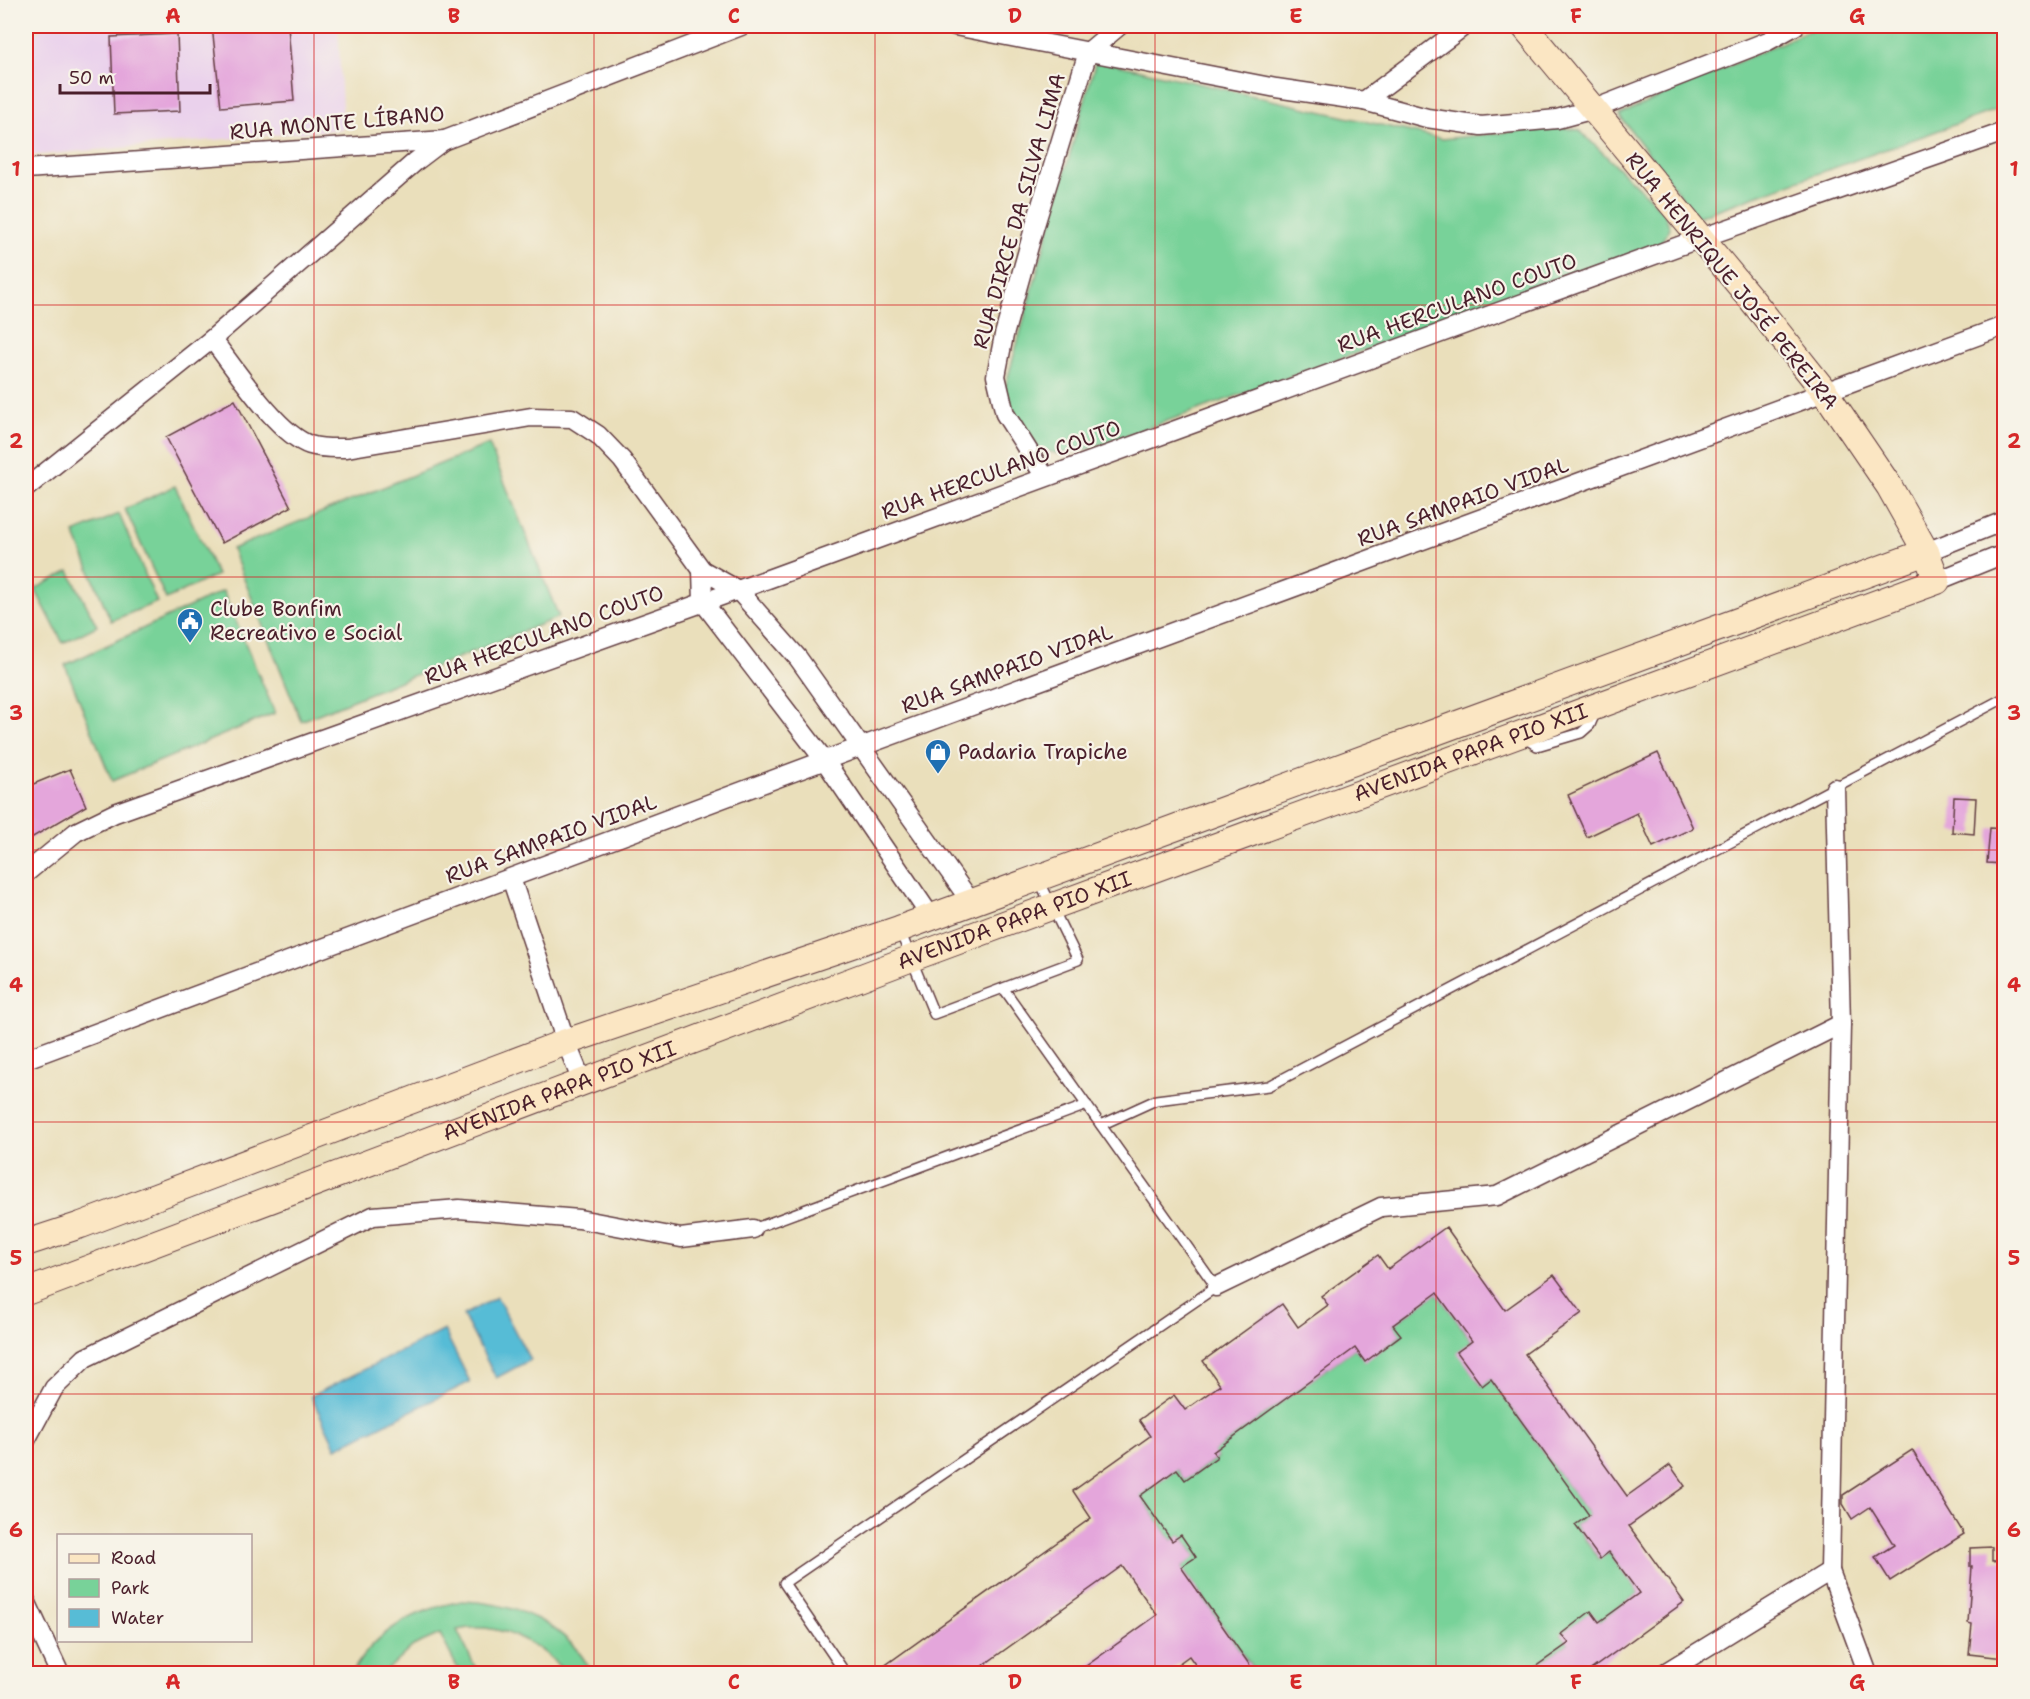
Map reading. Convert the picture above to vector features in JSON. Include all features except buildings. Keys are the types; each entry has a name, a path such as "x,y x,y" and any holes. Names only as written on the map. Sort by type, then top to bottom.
{"street":[{"name":"RUA MONTE LÍBANO","path":"26,169 445,140 741,26"},
{"path":"955,26 1276,88 1364,101 1427,118 1481,126 1557,119 1594,109 1693,72 1768,41 1795,26"},
{"path":"1088,52 1119,26"},
{"path":"1364,101 1464,26"},
{"name":"RUA HENRIQUE JOSÉ PEREIRA","path":"1524,26 1701,238 1825,392 1889,486 1926,552 1937,581"},
{"name":"RUA DIRCE DA SILVA LIMA","path":"1045,477 1005,414 996,376 1004,335 1032,236 1088,52"},
{"name":"RUA HERCULANO COUTO","path":"26,873 76,832 115,813 738,590 1701,238 2004,132"},
{"path":"26,488 212,339 415,162 445,140"},
{"name":"RUA SAMPAIO VIDAL","path":"26,1059 863,746 2004,326"},
{"path":"212,339 281,424 309,445 326,449 531,417 572,418 598,435 622,460 702,570 738,590 798,658 863,746 971,902"},
{"name":"AVENIDA PAPA PIO XII","path":"26,1243 81,1225 566,1042 899,929 1926,552 2004,521"},
{"name":"AVENIDA PAPA PIO XII","path":"26,1292 583,1084 912,958 1054,908 1937,581 2004,554"},
{"path":"702,570 703,602 825,762 930,917"},
{"path":"1651,652 1662,682"},
{"path":"1335,768 1346,799"},
{"path":"1835,788 1841,1024 1830,1570 1868,1674"},
{"path":"511,878 566,1042 583,1084"},
{"path":"1216,1287 1381,1207 1497,1196 1841,1024"},
{"path":"26,1440 54,1388 86,1358 373,1216 459,1209 579,1219 681,1238 753,1229"},
{"path":"1663,1674 1830,1570"},
{"path":"26,1601 60,1674"}],"lane":[{"path":"1101,1125 1156,1100 1269,1086 2004,698"},
{"path":"899,929 934,1014 1004,989 1078,960 1038,878"},
{"path":"846,1674 784,1583 1216,1287 1004,989"},
{"path":"753,1229 1087,1105"}],"shaded area":[{"path":"45,26 338,26 343,129 26,156 26,41"}],"green space":[{"path":"1819,26 2004,26 2004,107 1697,217 1619,115"},
{"path":"1096,60 1442,139 1558,127 1579,130 1664,212 1670,228 1660,244 1089,449 1059,454 1038,449 1003,395"},
{"path":"489,444 559,617 301,721 232,549"},
{"path":"175,486 217,575 166,599 125,509"},
{"path":"119,514 157,602 111,621 74,533"},
{"path":"69,571 97,626 63,643 35,589"},
{"path":"223,591 275,713 112,781 65,665"},
{"path":"1437,1293 1472,1341 1458,1352 1482,1386 1491,1379 1589,1515 1575,1525 1599,1559 1609,1552 1639,1593 1599,1622 1591,1612 1561,1634 1569,1643 1525,1673 1256,1673 1181,1567 1196,1556 1181,1535 1172,1541 1140,1496 1177,1469 1185,1480 1217,1458 1213,1452 1355,1348 1365,1361 1401,1336 1393,1325"},
{"path":"462,1601 501,1606 538,1619 569,1641 592,1673 565,1673 543,1652 517,1636 503,1631 472,1628 457,1630 478,1673 460,1673 440,1634 413,1646 384,1673 352,1673 373,1645 398,1624 428,1610"}],"water":[{"path":"497,1297 530,1360 496,1378 463,1315"},
{"path":"444,1330 470,1382 336,1448 311,1396"}],"place":[{"name":"Clube Bonfim Recreativo e Social","path":"190,644"},
{"name":"Padaria Trapiche","path":"938,775"}]}
